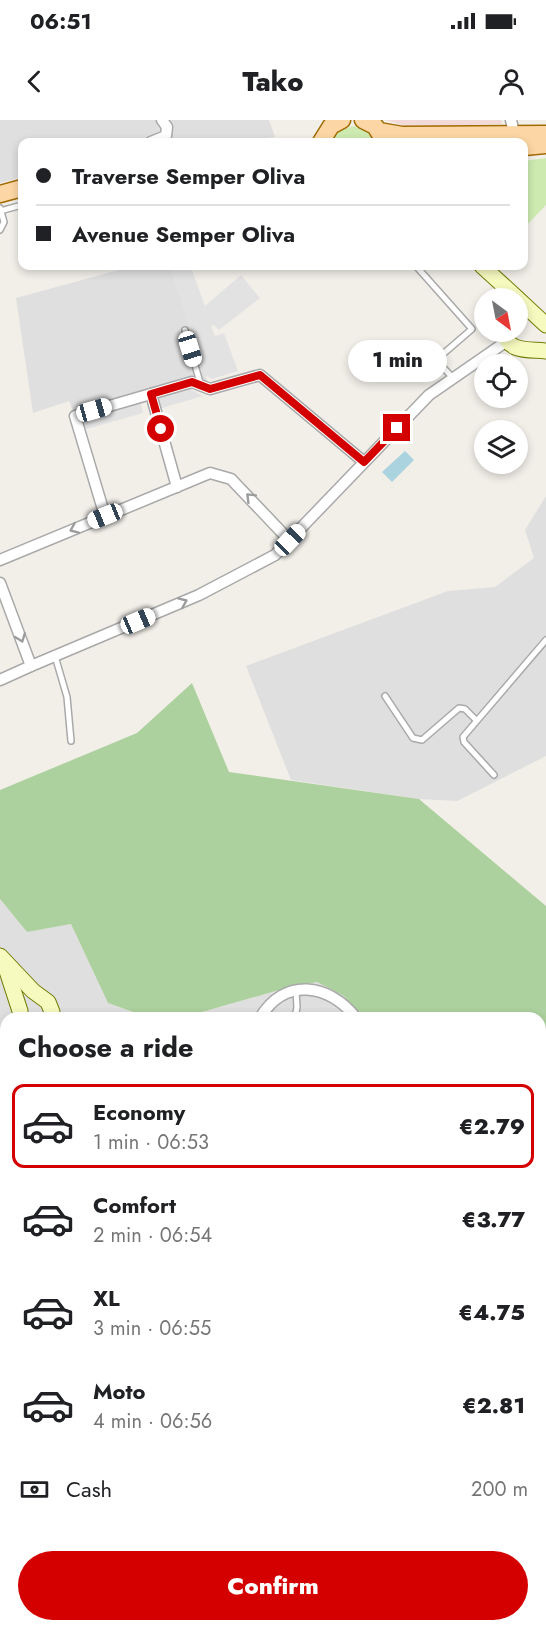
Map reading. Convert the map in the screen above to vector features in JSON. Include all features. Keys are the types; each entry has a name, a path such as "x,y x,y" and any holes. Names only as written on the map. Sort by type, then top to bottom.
{"main road":[{"path":"376,128 402,135 546,134"},
{"path":"528,140 546,145"},
{"path":"0,206 18,191"}],"street":[{"path":"161,138 166,136 167,127 162,120"},
{"path":"478,270 497,288"},
{"path":"486,270 505,288"},
{"path":"528,314 546,325"},
{"path":"0,680 199,595 275,555 429,395 498,342"},
{"path":"511,342 517,348 546,351"},
{"path":"105,516 75,416 192,382 210,389 260,375 364,462"},
{"path":"151,394 177,486"},
{"path":"0,560 210,473 231,479 290,540"},
{"path":"0,583 31,666"},
{"path":"2,959 51,1006 52,1012"},
{"path":"2,959 20,1012"},
{"path":"265,1012 272,1003 306,988 317,990 340,1002 350,1012"},
{"path":"21,1012 28,999 38,997 43,999"}],"lane":[{"path":"0,230 4,222 0,206 18,205"},
{"path":"420,270 472,329 436,360 453,378"},
{"path":"185,330 201,386"},
{"path":"494,775 464,742 463,737 546,640"},
{"path":"55,656 68,697 71,741"},
{"path":"385,696 413,738 422,740 459,708 465,709 476,720"},
{"path":"296,991 296,1012"}],"shaded area":[{"path":"0,120 269,120 275,137 18,138 18,178 0,183"},
{"path":"386,120 501,120 502,124 408,127"},
{"path":"118,270 171,270 210,389 192,382 75,416 69,401 33,413 16,298"},
{"path":"171,270 192,270 205,306 241,275 260,298 219,330 214,325 211,326 215,336 224,333 238,371 212,379 205,375"},
{"path":"192,382 192,390 203,396 155,410 151,394"},
{"path":"139,398 143,413 80,431 75,416"},
{"path":"546,496 546,756 457,801 419,799 291,780 246,666 448,591 495,587 534,558 525,530"},
{"path":"0,899 27,932 71,924 108,1003 133,1012 0,1012"},
{"path":"317,982 345,996 357,1012 202,1012 286,988"}],"green space":[{"path":"353,126 369,131 374,138 333,138 337,132"},
{"path":"546,158 546,205 528,224 528,160"},
{"path":"192,683 229,772 419,799 546,906 546,1012 357,1012 344,996 317,982 286,988 202,1012 133,1012 108,1003 71,924 27,932 0,899 0,790 137,733"}],"water":[{"path":"405,451 414,460 392,482 382,472"}],"route":[{"path":"161,429 151,394 192,382 210,389 260,375 364,462 397,428"}]}
